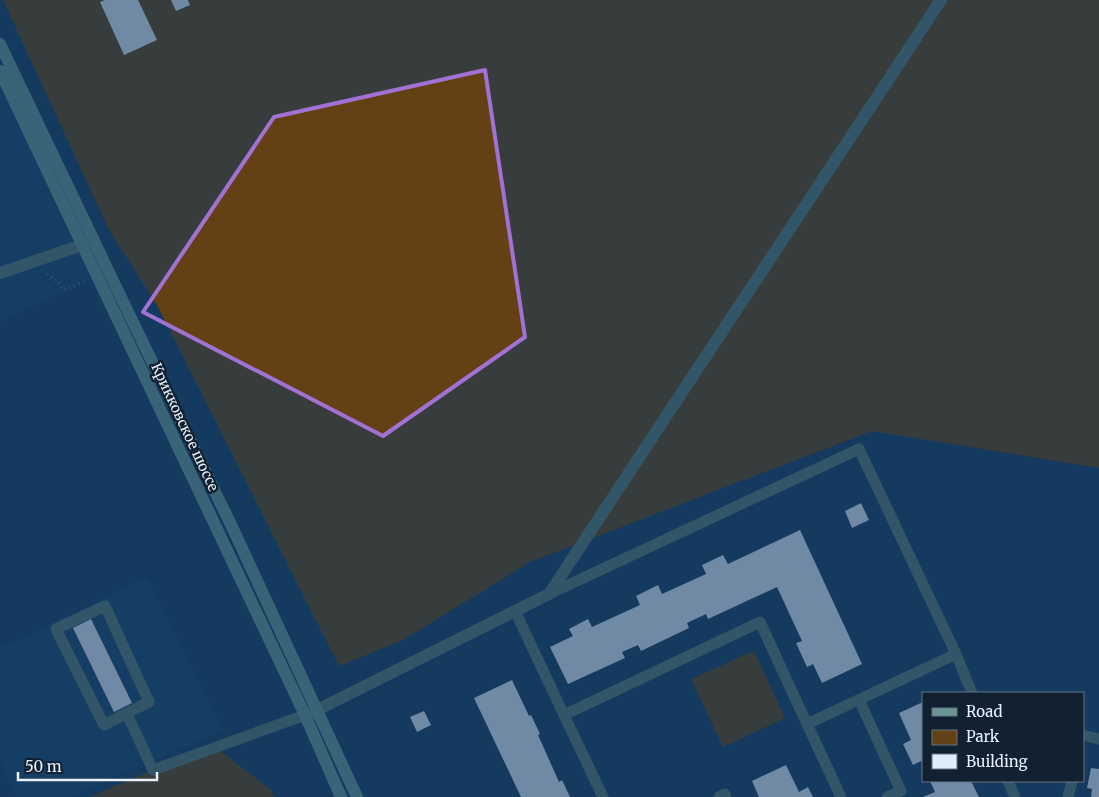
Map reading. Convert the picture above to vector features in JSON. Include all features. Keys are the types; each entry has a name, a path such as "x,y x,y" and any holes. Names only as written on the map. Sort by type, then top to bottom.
{"main road":[{"path":"0,44 114,285 234,531 356,797"},
{"name":"Крикковское шоссе","path":"0,71 305,716 341,797"}],"street":[{"path":"305,716 549,594 941,0"},
{"path":"0,273 82,245"}],"lane":[{"path":"549,594 859,449 956,654 972,692"},
{"path":"105,606 149,702 127,714 104,725 56,629 105,606"},
{"path":"515,611 602,797"},
{"path":"564,714 760,622 841,797"},
{"path":"807,724 956,654"},
{"path":"859,700 901,791 887,797"},
{"path":"127,714 153,770 305,716"},
{"path":"1084,735 1099,739"},
{"path":"1008,782 1015,797"},
{"path":"1068,797 1072,782"},
{"path":"719,797 724,794 726,797"}],"highlighted area":[{"path":"485,70 525,337 383,436 143,312 274,117"}],"shaded area":[{"path":"0,72 97,276 0,323"},
{"path":"147,578 224,730 69,797 17,797 0,761 0,648"}],"green space":[{"path":"3,0 1099,0 1099,468 872,431 530,562 403,640 339,666 157,305 110,232"},
{"path":"754,651 785,718 723,747 691,679"},
{"path":"213,745 271,790 274,797 89,797"}],"building":[{"path":"105,0 138,0 157,40 124,55 100,2"},
{"path":"171,0 188,0 190,5 176,11"},
{"path":"861,503 869,520 852,528 845,511"},
{"path":"800,530 862,664 822,683 813,664 807,667 796,643 802,641 777,587 708,619 706,614 687,623 689,628 641,651 638,645 622,652 625,658 568,684 550,647 573,636 569,629 588,619 592,627 640,605 636,596 658,585 662,594 706,574 702,565 723,555 728,564"},
{"path":"91,619 132,703 114,712 73,628"},
{"path":"512,680 540,734 538,735 559,782 562,780 570,797 521,797 474,698"},
{"path":"922,702 922,763 921,761 913,765 903,744 911,740 899,713"},
{"path":"424,711 431,725 417,732 410,717"},
{"path":"786,765 799,792 808,787 813,797 759,797 752,781"},
{"path":"1091,768 1099,769 1099,797 1091,797 1092,789 1087,788"},
{"path":"930,782 972,782 979,797 923,797 935,792"}]}
